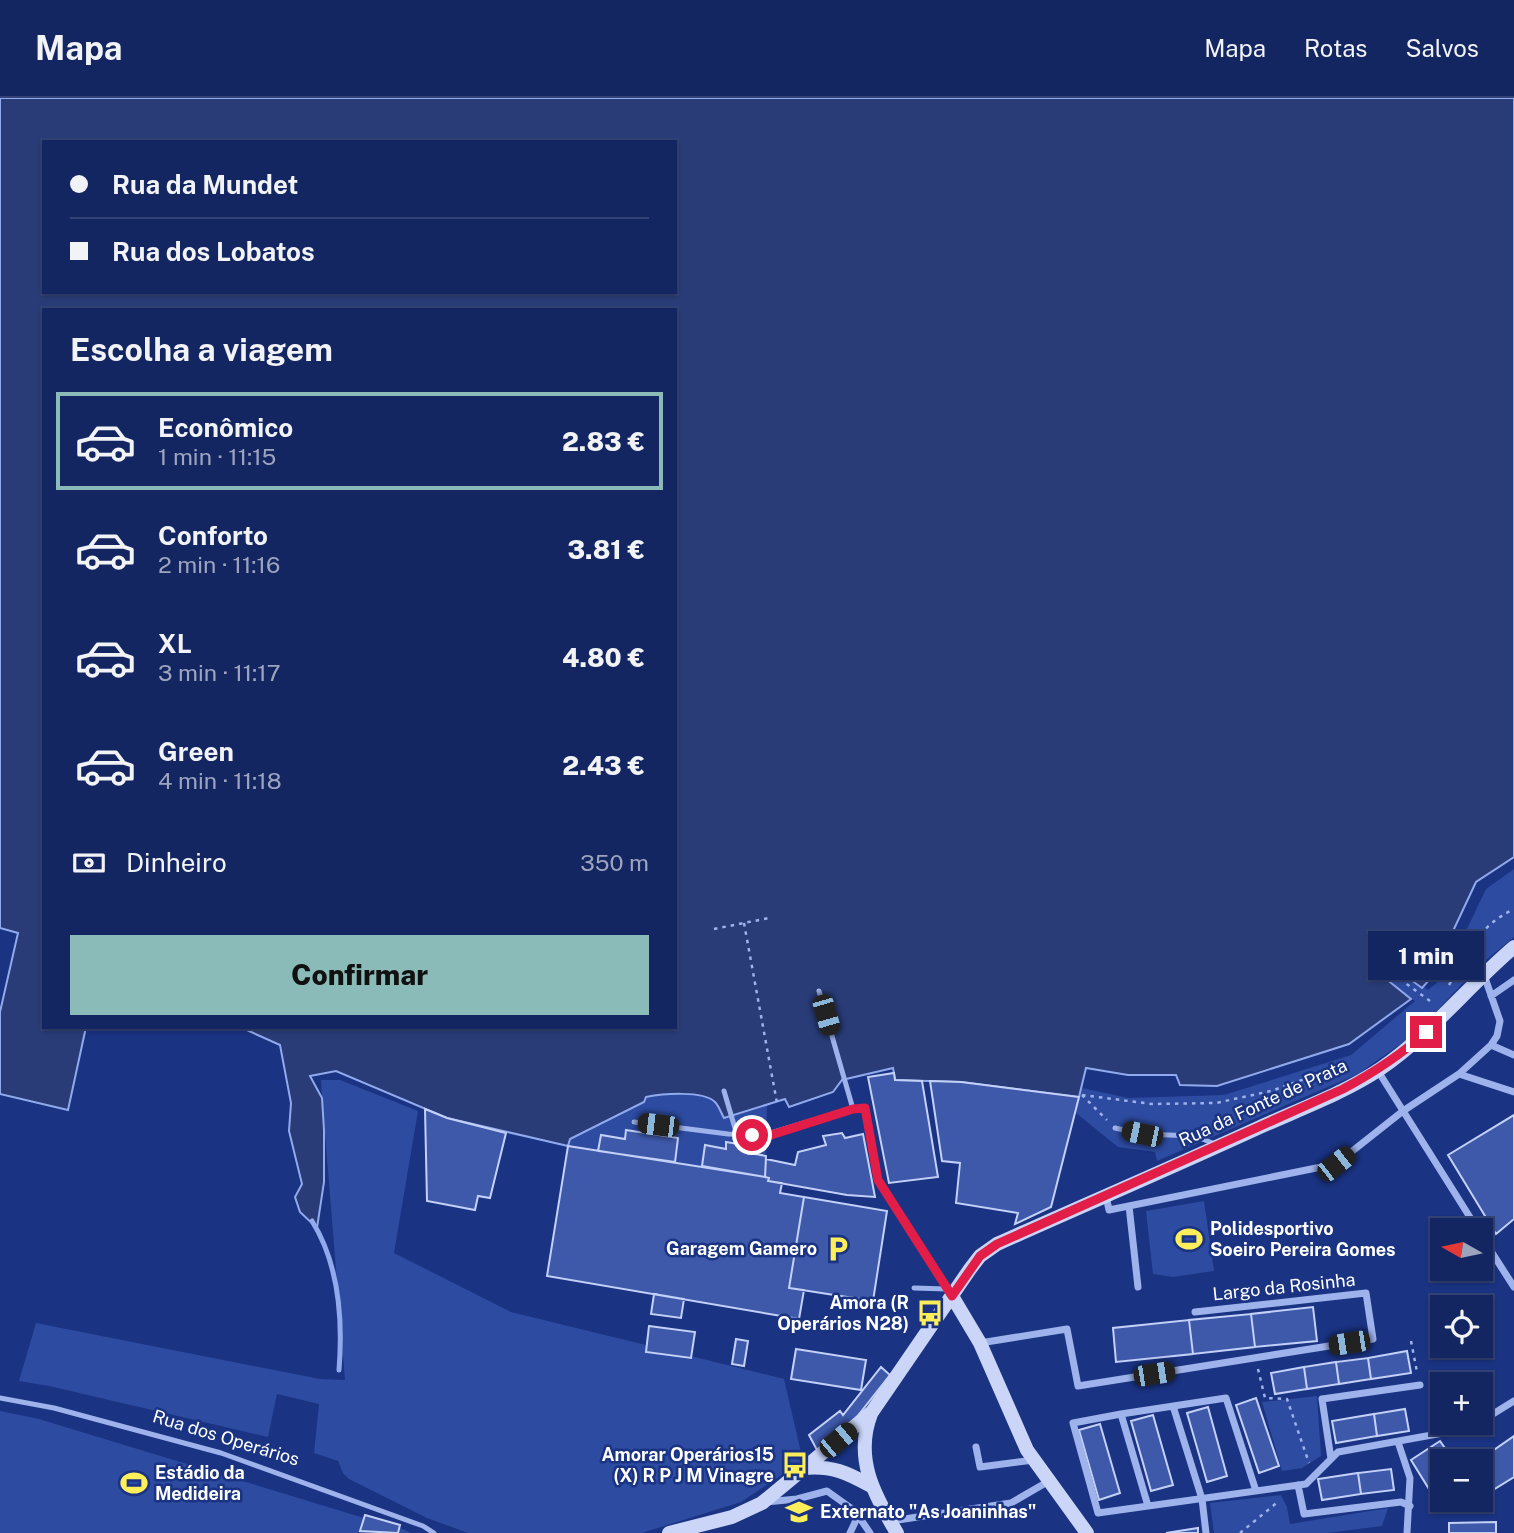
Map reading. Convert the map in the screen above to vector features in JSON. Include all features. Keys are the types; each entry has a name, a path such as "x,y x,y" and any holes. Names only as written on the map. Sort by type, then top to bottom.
{"street":[{"name":"Rua da Fonte de Prata","path":"950,1292 980,1256 997,1244 1219,1146 1343,1089 1377,1070 1408,1049 1483,973 1514,947"},
{"path":"1106,1195 1109,1210 1336,1164 1403,1111 1459,1074 1491,1045 1497,1036 1500,1021 1483,973"},
{"path":"1491,996 1514,980"},
{"path":"1491,1045 1514,1055"},
{"path":"1377,1070 1470,1218"},
{"path":"1459,1074 1514,1092"},
{"path":"767,1135 853,1109 865,1108 878,1180 980,1343 1027,1450 1087,1533"},
{"path":"1129,1206 1138,1287"},
{"path":"1493,1254 1514,1287"},
{"path":"950,1292 872,1412 863,1443 871,1486 894,1527 1011,1503 1049,1481"},
{"name":"Largo da Rosinha","path":"980,1343 1067,1329 1078,1386 1373,1339 1366,1293 1195,1312"},
{"path":"1331,1459 1322,1399 1419,1385"},
{"path":"1256,1491 1226,1398 1073,1423 1098,1513 1202,1499 1306,1484 1338,1452 1434,1435"},
{"path":"1493,1414 1514,1401"},
{"path":"1173,1406 1202,1499 1206,1533"},
{"path":"669,1533 732,1517 762,1503 872,1412"},
{"path":"1121,1414 1148,1506"},
{"path":"1398,1442 1410,1478 1407,1533"},
{"path":"976,1447 980,1467 1034,1460"},
{"path":"804,1468 834,1468 871,1486"},
{"path":"1298,1485 1304,1514 1401,1502 1410,1506"},
{"path":"762,1503 797,1499 827,1491 855,1511 870,1533"},
{"path":"850,1533 858,1516"}],"lane":[{"path":"819,992 853,1109"},
{"path":"724,1091 737,1135"},
{"path":"634,1122 737,1135 767,1135"},
{"path":"1115,1128 1142,1134 1195,1136 1219,1146"},
{"path":"914,1288 950,1292"},
{"name":"Rua dos Operários","path":"0,1398 54,1408 221,1453 423,1526 434,1533"}],"path":[{"path":"1447,989 1478,935 1491,923 1514,909"},
{"path":"713,929 769,918"},
{"path":"744,923 777,1103"},
{"path":"1386,969 1433,1007 1440,997"},
{"path":"1115,1128 1082,1095 1152,1104 1216,1103 1271,1091 1319,1074 1350,1069"},
{"path":"1411,1341 1419,1385"},
{"path":"1255,1358 1265,1398 1287,1399 1314,1476"},
{"path":"1240,1533 1298,1485"}],"shaded area":[{"path":"0,98 1514,98 1514,857 1476,882 1431,978 1422,988 1381,958 1375,970 1411,999 1349,1044 1217,1086 1180,1085 1176,1075 1128,1075 1086,1068 1079,1097 961,1082 895,1080 893,1068 842,1080 833,1092 789,1107 785,1099 724,1118 715,1102 709,1098 682,1094 653,1096 646,1097 644,1102 570,1139 568,1146 447,1118 336,1071 310,1076 322,1098 324,1130 324,1182 317,1228 300,1212 295,1197 302,1184 289,1131 291,1103 280,1045 244,1029 677,1029 677,308 42,308 42,1029 86,1029 68,1110 0,1094 0,1012 18,933 0,928"},
{"path":"1514,857 1476,882 1431,978 1424,987 1428,990 1444,977 1486,889 1514,869 1514,937 1480,965 1415,1034 1358,1074 1157,1161 1155,1152 1118,1147 1076,1113 1079,1097 961,1082 895,1080 893,1068 842,1080 833,1092 789,1107 785,1099 767,1105 765,1177 568,1146 506,1133 447,1118 336,1071 310,1076 322,1098 321,1080 340,1080 418,1111 394,1253 511,1312 784,1379 803,1461 741,1502 642,1533 468,1533 427,1518 349,1479 338,1461 314,1453 319,1404 277,1394 268,1437 19,1381 36,1323 320,1379 345,1380 325,1134 324,1182 317,1228 300,1212 295,1197 302,1184 289,1131 291,1103 280,1045 244,1029 677,1029 677,1027","holes":["1407,995 1415,1001 1351,1055 1224,1095 1128,1098 1082,1088 1087,1068 1128,1075 1176,1075 1180,1085 1217,1086 1349,1044 1411,999"]},
{"name":"Polidesportivo Soeiro Pereira Gomes","path":"1204,1201 1214,1271 1173,1277 1153,1274 1146,1211"},
{"path":"1317,1396 1321,1456 1302,1468 1282,1471 1262,1402"},
{"name":"Estádio da Medideira","path":"0,1411 39,1419 364,1518 365,1515 400,1525 400,1528 411,1533 0,1533"},
{"path":"1281,1495 1287,1507 1290,1524 1388,1508 1382,1526 1327,1533 1214,1533 1210,1503"}],"building":[{"path":"894,1073 895,1080 922,1081 938,1177 889,1183 868,1077"},
{"path":"930,1081 961,1082 1079,1097 1051,1207 1015,1224 1018,1213 956,1203 960,1163 942,1161"},
{"path":"425,1109 447,1118 506,1133 490,1198 478,1196 475,1210 427,1201"},
{"path":"1514,1115 1514,1219 1496,1234 1493,1218 1486,1218 1448,1155"},
{"path":"626,1130 678,1138 675,1162 598,1151 601,1135 625,1139"},
{"path":"842,1133 845,1138 863,1134 875,1197 847,1195 768,1181 769,1178 765,1177 766,1159 795,1165 798,1152 826,1145 823,1136"},
{"path":"726,1142 751,1146 750,1153 766,1156 765,1177 702,1166 705,1145 726,1149"},
{"path":"568,1146 765,1177 769,1178 768,1181 782,1183 780,1193 804,1197 789,1288 804,1290 799,1319 547,1276"},
{"name":"Garagem Gamero","path":"804,1197 887,1211 873,1301 789,1288"},
{"path":"654,1294 684,1299 681,1318 651,1314"},
{"path":"1313,1307 1317,1341 1255,1347 1251,1314"},
{"path":"1251,1314 1255,1347 1193,1354 1189,1320"},
{"path":"1189,1320 1193,1354 1116,1362 1113,1328"},
{"path":"649,1326 695,1332 691,1358 646,1352"},
{"path":"736,1339 748,1341 744,1366 732,1364"},
{"path":"796,1349 866,1360 861,1390 791,1379"},
{"path":"1407,1351 1411,1373 1371,1379 1368,1358"},
{"path":"1368,1358 1371,1379 1339,1384 1336,1362"},
{"path":"1336,1362 1339,1384 1307,1389 1304,1367"},
{"path":"881,1367 890,1375 856,1418 817,1450 809,1435 840,1411 843,1415"},
{"path":"1304,1367 1307,1389 1275,1394 1271,1373"},
{"path":"1256,1398 1279,1466 1259,1473 1236,1405"},
{"path":"1208,1407 1227,1476 1207,1482 1187,1413"},
{"path":"1405,1409 1409,1431 1377,1436 1374,1414"},
{"path":"1374,1414 1377,1436 1336,1443 1332,1421"},
{"path":"1153,1415 1173,1485 1151,1491 1131,1421"},
{"path":"1100,1424 1120,1493 1099,1500 1079,1430"},
{"path":"1514,1436 1514,1477 1493,1490 1493,1451"},
{"path":"1440,1441 1446,1449 1430,1449 1430,1491 1411,1460"},
{"path":"1391,1469 1394,1490 1361,1494 1358,1473"},
{"path":"1358,1473 1361,1494 1322,1500 1318,1479"},
{"path":"365,1515 400,1525 398,1533 360,1531"},
{"path":"1496,1522 1496,1533 1449,1533 1449,1523"},
{"path":"1198,1528 1198,1533 1166,1533"}],"waterway":[{"path":"312,1221 328,1255 337,1293 339,1370"}],"place":[{"name":"Polidesportivo Soeiro Pereira Gomes","path":"1189,1239"},
{"name":"Garagem Gamero","path":"838,1249"},
{"name":"Amora (R Operários N28)","path":"930,1313"},
{"name":"Amorar Operários15 (X) R P J M Vinagre","path":"795,1465"},
{"name":"Estádio da Medideira","path":"134,1483"},
{"name":"Externato \"As Joaninhas\"","path":"799,1512"}],"route":[{"path":"752,1135 771,1135 853,1109 865,1108 878,1180 952,1296 980,1256 997,1244 1343,1089 1408,1049 1426,1032"}]}
